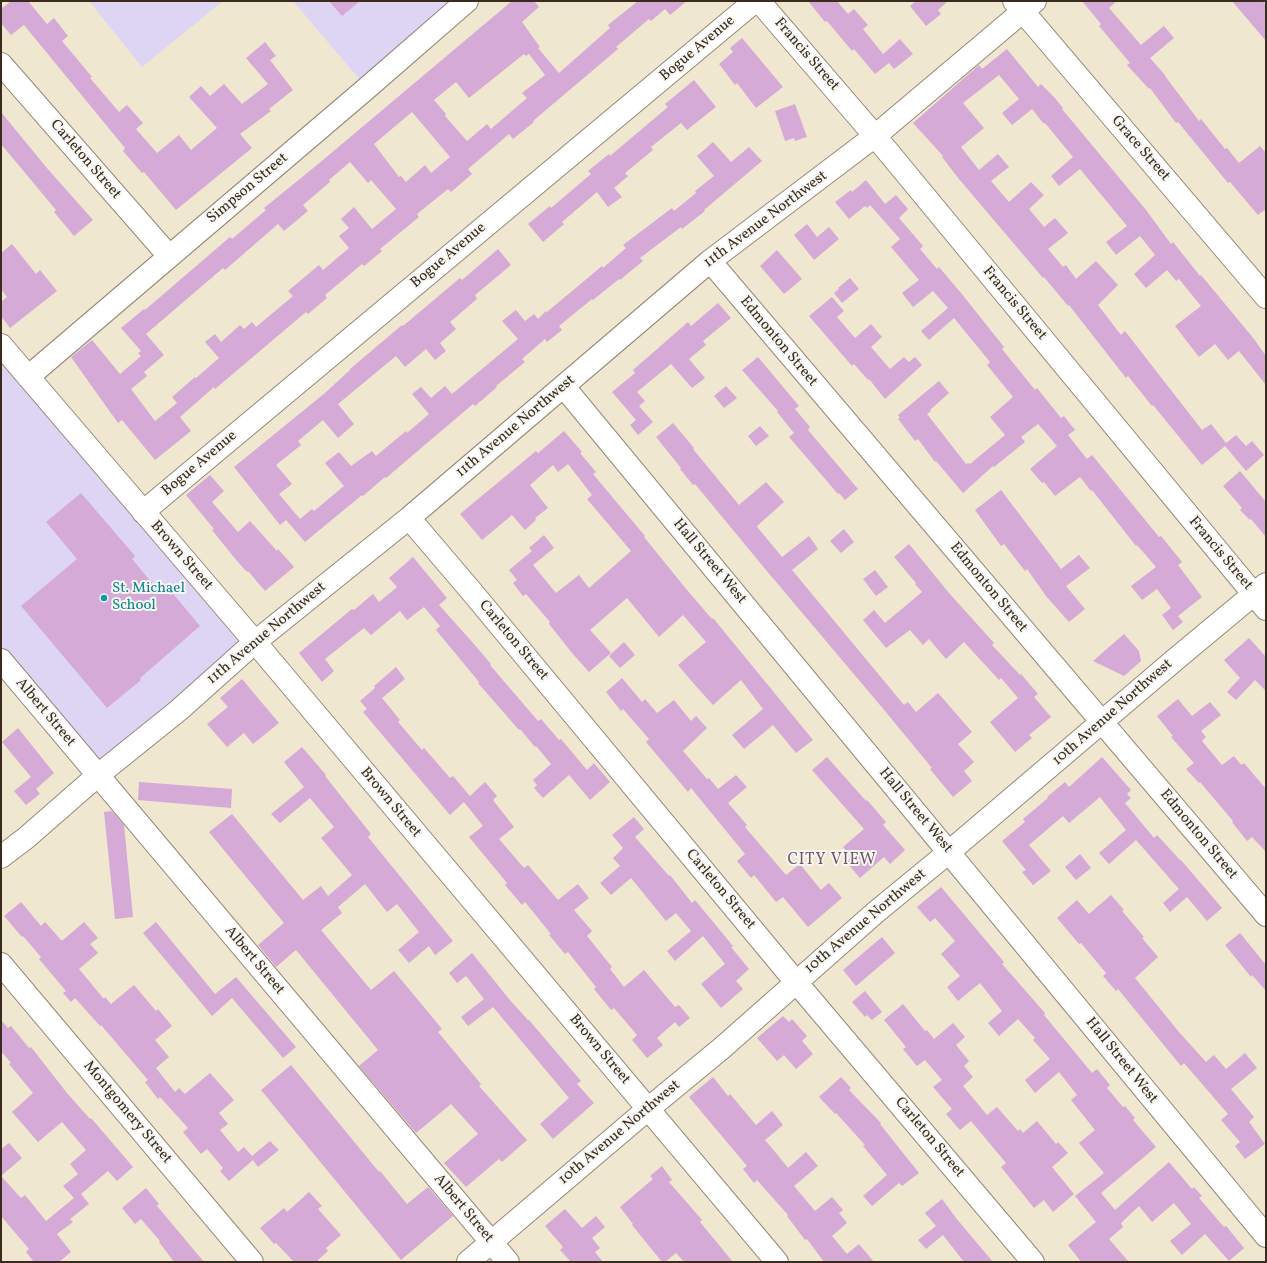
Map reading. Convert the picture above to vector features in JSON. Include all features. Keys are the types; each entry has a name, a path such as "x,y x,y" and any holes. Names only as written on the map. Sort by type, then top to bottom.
{"street":[{"name":"Simpson Street","path":"28,376 367,88 467,1"},
{"name":"Bogue Avenue","path":"143,512 755,1"},
{"name":"Francis Street","path":"759,1 875,136 1262,596"},
{"name":"11th Avenue Northwest","path":"1,856 26,838 98,776 179,710 255,642 408,518 564,387 710,261 875,136 1024,5"},
{"name":"Grace Street","path":"1024,5 1266,296"},
{"name":"Carleton Street","path":"1,64 169,256"},
{"name":"Edmonton Street","path":"710,261 1266,915"},
{"name":"Brown Street","path":"1,345 255,642 777,1262"},
{"name":"Hall Street West","path":"564,387 1266,1236"},
{"name":"Carleton Street","path":"408,518 472,592 796,982 1033,1262"},
{"name":"10th Avenue Northwest","path":"468,1262 648,1108 722,1048 876,912 1102,722 1262,596"},
{"name":"Albert Street","path":"1,660 508,1262"},
{"name":"Montgomery Street","path":"1,964 252,1262"}],"shaded area":[{"path":"89,1 223,1 142,67"},
{"path":"293,1 467,1 367,88"},
{"path":"1,345 255,642 97,776 1,660"}],"building":[{"path":"11,1 28,1 47,24 54,18 68,36 62,41 92,77 90,78 119,112 127,105 143,123 136,129 157,153 179,135 191,150 217,128 189,97 201,86 210,96 224,84 242,104 268,84 246,58 265,42 276,56 270,60 293,90 269,109 271,111 240,134 252,148 176,210 144,172 142,173 123,151 125,148 24,25 11,35 1,23 1,9"},
{"path":"329,1 360,1 342,16"},
{"path":"512,1 534,1 539,7 522,22 540,47 538,48 559,73 610,28 608,25 638,1 687,1 670,15 665,9 651,21 649,19 616,47 618,49 533,121 534,122 513,139 509,134 468,169 472,174 451,192 448,189 417,214 419,217 380,249 382,251 364,266 362,264 325,295 327,298 308,314 306,312 215,389 214,387 180,417 191,431 155,460 122,420 118,423 71,357 92,340 120,374 141,356 138,353 141,351 121,328 144,309 145,310 230,237 232,239 266,210 264,208","holes":["524,54 526,56 529,54 545,75 522,93 527,98 491,129 487,124 467,141 445,116 446,114 434,100 456,82 469,98","412,112 450,157 431,173 425,165 406,182 401,176 399,177 374,144","350,162 368,183 371,180 396,209 372,229 354,207 341,219 349,228 339,236 349,248 323,270 319,265 288,291 293,296 256,327 252,322 244,329 240,325 221,342 215,334 205,342 219,358 172,397 177,403 155,421 131,389 147,376 144,372 164,355 146,334 223,268 225,270 278,224 284,231 308,211 303,205 330,182 329,180"]},
{"path":"808,1 837,1 848,14 854,9 868,25 863,29 883,54 900,39 913,54 894,69 889,63 875,74 854,49 852,51 827,21 825,22"},
{"path":"916,1 948,1 938,10 941,14 926,26 910,6"},
{"path":"1082,1 1117,1 1109,8 1141,45 1164,26 1174,38 1150,58 1165,75 1199,121 1201,119 1225,149 1227,148 1239,163 1260,146 1266,153 1266,209 1258,215 1230,182 1228,183 1178,122 1176,123 1150,88 1149,89 1127,65 1130,63 1099,26 1101,24"},
{"path":"1232,1 1263,1 1266,5 1266,41"},
{"path":"742,38 783,87 756,108 737,83 735,85 719,64 733,52 730,48"},
{"path":"1007,49 1038,87 1041,84 1054,97 1063,108 1062,109 1146,210 1171,244 1173,242 1254,339 1266,356 1266,385 1239,351 1228,360 1215,344 1199,357 1175,326 1201,306 1179,279 1176,281 1167,270 1146,288 1134,274 1155,255 1140,236 1116,255 1106,242 1127,226 1080,169 1059,186 1051,176 1073,157 1032,109 1012,125 1002,113 1019,99 999,75 963,103 984,128 961,147 979,170 998,154 1009,167 991,181 1009,202 1031,182 1044,195 1029,209 1044,227 1055,218 1068,233 1048,249 1063,267 1066,265 1076,279 1096,261 1118,285 1098,305 1121,335 1125,331 1202,430 1211,424 1226,443 1236,435 1246,446 1252,441 1264,455 1246,471 1225,446 1202,465 1128,376 1126,378 1069,305 1068,306 1044,277 1043,278 959,179 942,157 943,156 913,123 979,65 982,69"},
{"path":"694,80 716,107 687,130 681,123 651,147 653,150 625,173 628,176 614,188 622,197 608,207 597,192 562,222 564,224 543,242 528,224 550,206 551,208 591,174 588,171 609,154 610,156 668,107 665,104"},
{"path":"795,104 807,137 795,141 794,138 785,141 775,111"},
{"path":"1,112 46,167 93,220 74,236 54,212 56,210 1,144"},
{"path":"713,142 731,162 749,147 762,161 704,210 705,211 640,258 643,261 559,326 562,330 547,342 545,339 522,359 525,362 475,406 473,404 386,478 385,477 363,496 362,495 305,542 286,520 280,525 234,467 325,393 350,369 402,325 403,326 460,278 462,280 498,249 511,265 475,295 477,299 450,322 456,329 440,343 446,351 435,360 426,349 405,367 396,356 338,404 354,424 338,438 323,420 298,441 301,445 276,465 292,484 279,494 300,519 312,509 314,511 344,486 325,463 339,452 351,466 372,451 376,456 406,431 407,433 429,414 412,394 421,387 431,398 445,386 452,394 518,339 502,321 516,310 525,321 534,314 538,319 546,311 547,312 602,266 603,268 626,248 623,245 672,208 674,211 696,193 695,191 714,176 697,156"},
{"path":"866,180 885,204 896,195 908,209 899,218 923,246 920,249 937,269 939,267 961,293 1004,347 1002,349 1035,390 1037,388 1061,418 1064,416 1075,430 1068,435 1087,459 1092,455 1159,537 1161,536 1182,562 1178,565 1202,597 1178,616 1183,622 1173,630 1162,615 1171,608 1157,589 1142,600 1131,586 1156,567 1137,545 1136,546 1092,490 1091,491 1080,477 1055,496 1044,482 1042,483 1030,469 1057,446 1038,424 1021,437 1025,442 994,467 993,466 963,493 936,461 935,462 918,439 915,441 898,419 900,418 898,415 939,381 949,393 927,414 966,464 970,464 1005,435 990,417 1013,397 987,365 990,362 954,318 929,340 921,331 948,308 933,291 913,307 902,293 919,280 891,247 900,239 870,205 867,208 865,206 849,219 835,202 851,190 852,192"},
{"path":"807,224 817,237 829,227 839,239 814,260 794,235"},
{"path":"12,244 36,274 40,270 57,291 10,328 1,316 1,302 7,297 1,289 1,253"},
{"path":"777,250 802,279 784,294 760,266"},
{"path":"850,278 859,289 842,303 834,293"},
{"path":"832,297 844,311 837,317 855,338 871,324 882,337 871,347 890,369 904,357 909,362 915,357 922,365 885,399 869,379 868,380 854,364 852,366 809,316"},
{"path":"718,303 731,318 703,341 706,345 689,359 705,378 692,388 671,364 637,392 645,401 639,406 653,422 638,435 630,425 636,420 612,392 635,373 633,370 688,322 691,326"},
{"path":"758,357 799,406 795,409 810,427 808,430 858,489 845,500 839,493 838,494 789,437 794,433 777,412 778,411 742,370"},
{"path":"726,386 737,398 724,408 714,396"},
{"path":"673,423 739,505 766,482 784,502 757,526 758,528 782,557 809,536 818,549 792,570 904,705 908,702 916,712 938,693 972,732 958,744 974,762 964,771 972,781 953,797 930,769 932,768 885,711 695,484 693,485 656,437"},
{"path":"760,426 769,436 756,446 748,436"},
{"path":"564,431 582,452 580,453 596,472 593,474 645,536 644,537 687,590 712,619 713,618 813,740 796,753 773,725 744,749 732,735 763,709 741,680 713,705 694,684 678,665 706,642 683,615 659,637 627,598 590,630 611,653 589,672 572,653 549,624 550,622 526,594 523,596 513,583 517,580 509,570 532,551 529,548 544,535 554,548 533,565 556,593 579,575 589,588 631,551 587,499 592,495 568,464 558,472 553,465 530,485 548,508 535,518 536,520 525,530 512,515 482,540 460,514 536,451 538,453"},
{"path":"1240,471 1266,502 1266,537 1251,519 1250,520 1240,510 1242,508 1223,486"},
{"path":"210,475 224,491 212,502 238,532 250,521 277,551 278,549 294,567 265,591 248,571 247,572 237,561 212,530 214,529 186,495"},
{"path":"1001,490 1061,569 1079,555 1090,568 1066,586 1085,609 1069,622 1046,596 1027,569 1025,571 1004,544 1001,546 975,510"},
{"name":"St. Michael School","path":"81,493 135,556 132,559 158,590 165,584 200,626 140,678 141,680 107,708 21,606 77,559 46,522"},
{"path":"844,529 854,542 841,553 830,541"},
{"path":"909,544 949,593 994,643 992,645 1020,675 1021,674 1038,694 1034,697 1051,717 1029,735 1032,738 1015,752 990,722 1018,698 1001,678 999,680 964,642 946,659 929,639 923,645 910,630 886,648 863,620 874,610 885,623 922,592 894,557"},
{"path":"413,557 447,598 439,605 474,644 538,721 541,719 559,740 561,739 587,770 594,763 610,782 590,800 569,775 543,798 534,788 537,785 533,780 551,764 478,683 479,682 436,630 440,626 424,607 407,620 400,611 371,635 364,628 325,659 334,671 322,682 299,653 352,609 354,610 373,594 379,602 397,587 389,578"},
{"path":"875,570 888,587 876,596 863,579"},
{"path":"1124,634 1139,651 1141,661 1124,676 1093,661"},
{"path":"1249,638 1266,657 1266,691 1255,680 1236,700 1227,692 1240,678 1224,660"},
{"path":"624,642 635,655 620,668 609,656"},
{"path":"396,667 405,679 382,698 400,720 398,722 422,750 424,748 450,778 453,776 470,796 485,782 497,796 493,800 514,827 499,839 524,868 528,865 558,900 578,884 589,898 574,910 592,931 587,936 612,967 610,969 624,987 644,970 675,1007 679,1005 690,1018 679,1027 675,1022 657,1038 663,1045 647,1058 632,1040 637,1035 614,1008 611,1010 594,989 596,987 568,952 565,954 525,902 522,905 505,885 507,883 469,837 483,826 464,802 450,815 363,712 367,709 360,701 375,688 374,686"},
{"path":"622,678 642,702 645,699 657,713 674,700 691,721 696,716 707,728 683,751 707,779 709,778 718,789 736,775 747,787 728,803 747,825 745,827 786,875 800,864 821,890 829,883 842,898 808,927 783,897 776,902 754,875 751,878 737,861 745,854 691,788 688,792 646,742 649,739 623,709 621,711 606,692"},
{"path":"242,679 279,723 253,744 244,733 227,747 207,724 228,707 220,698"},
{"path":"1178,699 1192,716 1210,702 1221,715 1201,731 1206,737 1202,741 1222,765 1234,756 1241,765 1244,763 1266,789 1266,852 1252,837 1247,841 1232,822 1233,821 1200,782 1199,783 1186,769 1194,763 1171,737 1173,736 1157,716"},
{"path":"18,728 54,773 36,789 40,794 26,805 14,791 31,777 2,742"},
{"path":"302,747 326,775 325,776 371,834 368,837 453,941 435,955 429,946 409,963 398,950 419,932 397,904 387,912 365,884 338,907 342,913 321,930 371,990 394,971 442,1029 438,1032 481,1084 479,1086 527,1140 502,1162 499,1159 466,1187 444,1163 478,1134 451,1104 416,1133 359,1066 378,1050 296,950 276,967 258,945 284,923 209,832 232,814 303,900 321,886 328,896 352,875 321,838 334,827 310,798 280,823 271,814 304,787 284,762"},
{"path":"827,757 886,822 883,825 905,850 890,864 884,857 860,878 846,862 851,857 843,847 864,829 812,770"},
{"path":"1102,757 1131,790 1127,794 1131,798 1125,803 1154,838 1157,835 1181,860 1222,908 1207,921 1187,897 1170,912 1163,903 1179,889 1136,840 1109,864 1099,853 1126,830 1100,797 1069,823 1063,816 1029,845 1051,871 1033,885 1022,872 1026,870 1002,841 1025,822 1023,819 1048,798 1047,797 1065,782 1069,787"},
{"path":"139,782 232,789 231,808 138,800"},
{"path":"112,811 124,825 133,917 115,919 104,812"},
{"path":"634,817 644,829 635,837 669,876 670,875 692,903 695,900 733,946 731,947 749,969 736,981 743,989 721,1008 701,984 725,964 703,936 675,961 667,951 691,931 676,913 666,921 631,878 611,895 600,883 620,866 613,858 623,848 612,835"},
{"path":"1080,854 1091,868 1076,880 1065,867"},
{"path":"941,887 1004,962 1002,964 1045,1013 1044,1015 1092,1073 1097,1069 1110,1085 1107,1088 1123,1107 1125,1106 1135,1118 1133,1120 1156,1147 1101,1193 1115,1210 1169,1162 1192,1189 1194,1187 1202,1196 1199,1198 1224,1227 1226,1226 1244,1248 1229,1261 1205,1234 1182,1255 1170,1241 1191,1224 1174,1203 1152,1222 1139,1206 1121,1223 1123,1227 1109,1239 1129,1262 1081,1262 1068,1245 1096,1222 1075,1196 1104,1173 1079,1143 1095,1130 1071,1100 1077,1095 1059,1072 1035,1093 1025,1080 1050,1059 1033,1040 1035,1038 1018,1019 999,1036 988,1023 1002,1011 980,983 958,1001 947,987 960,976 941,954 955,941 935,918 930,922 917,907"},
{"path":"1111,895 1124,910 1122,911 1144,937 1142,938 1158,957 1135,978 1179,1032 1206,1062 1214,1055 1226,1069 1245,1053 1257,1068 1231,1089 1254,1117 1249,1122 1265,1144 1245,1159 1235,1146 1240,1142 1221,1120 1228,1114 1184,1063 1181,1066 1118,989 1116,991 1103,976 1106,973 1081,943 1079,944 1057,918 1077,900 1089,914"},
{"path":"21,902 41,926 45,922 61,940 63,940 84,922 98,938 90,944 98,953 79,969 104,999 105,997 111,1004 134,985 156,1011 158,1009 172,1026 155,1040 169,1057 156,1068 175,1092 179,1088 185,1094 210,1073 234,1100 219,1113 228,1124 220,1130 238,1152 244,1147 252,1156 270,1141 279,1150 258,1167 253,1160 229,1181 220,1171 223,1168 207,1149 201,1154 183,1132 188,1128 160,1097 158,1099 145,1082 148,1080 101,1025 100,1026 75,998 71,1002 63,993 66,991 39,959 41,957 4,916"},
{"path":"156,922 215,994 236,977 296,1047 283,1058 232,998 212,1016 143,933"},
{"path":"1240,933 1266,965 1266,991 1252,975 1251,977 1225,945"},
{"path":"882,937 895,953 856,986 843,970"},
{"path":"472,953 509,999 581,1081 577,1084 594,1103 553,1139 540,1124 569,1098 493,1007 468,1026 461,1017 484,999 466,976 457,983 449,973"},
{"path":"865,991 882,1012 872,1020 867,1015 865,1017 852,1002"},
{"path":"903,1004 925,1031 927,1030 934,1039 953,1023 965,1037 956,1045 969,1061 964,1066 973,1077 963,1086 987,1115 997,1107 1018,1131 1020,1129 1023,1133 1037,1121 1056,1144 1058,1142 1068,1153 1052,1167 1074,1194 1053,1212 1044,1200 1034,1208 1001,1167 1006,1163 971,1121 960,1130 946,1114 952,1109 933,1087 942,1080 925,1060 917,1066 903,1049 906,1047 884,1020"},
{"path":"783,1016 789,1022 792,1019 807,1036 802,1041 813,1054 796,1069 784,1055 777,1061 757,1038"},
{"path":"1,1020 8,1028 11,1026 29,1048 31,1047 67,1093 90,1119 91,1118 133,1167 117,1181 108,1171 81,1194 89,1204 70,1219 73,1222 57,1234 71,1252 59,1262 34,1262 26,1252 29,1249 1,1216 1,1176 21,1198 25,1195 46,1221 74,1198 63,1186 78,1174 70,1164 86,1150 62,1122 38,1142 12,1112 33,1093 9,1064 11,1063 1,1051"},
{"path":"291,1065 407,1204 428,1187 453,1216 401,1260 261,1090"},
{"path":"713,1077 728,1096 730,1094 756,1125 772,1111 783,1125 765,1140 788,1168 806,1152 818,1166 794,1186 815,1211 832,1197 843,1210 839,1213 847,1223 832,1236 847,1254 859,1244 874,1262 824,1262 807,1239 805,1240 787,1216 788,1215 757,1180 754,1183 743,1169 747,1166 689,1097"},
{"path":"841,1077 851,1088 849,1090 881,1123 880,1124 919,1173 902,1186 899,1183 872,1206 863,1196 887,1175 863,1146 865,1145 836,1113 835,1114 819,1097"},
{"path":"9,1143 22,1158 1,1176 1,1149"},
{"path":"662,1166 672,1180 669,1182 702,1220 700,1222 733,1262 684,1262 676,1253 665,1262 662,1262 632,1225 633,1224 620,1207 653,1179 650,1176"},
{"path":"146,1188 159,1204 157,1206 204,1262 174,1262 159,1242 160,1241 141,1219 135,1224 122,1208"},
{"path":"309,1192 322,1206 318,1209 341,1235 326,1248 328,1251 316,1262 294,1262 276,1243 274,1244 260,1228 284,1208 287,1212"},
{"path":"942,1199 993,1262 964,1262 943,1235 926,1249 918,1240 936,1226 925,1213"},
{"path":"565,1209 582,1228 596,1216 605,1227 592,1238 600,1248 595,1252 603,1262 571,1262 560,1250 563,1247 545,1226"}],"place":[{"name":"St. Michael School","path":"104,598"}],"district":[{"name":"CITY VIEW","path":"832,861"}]}
